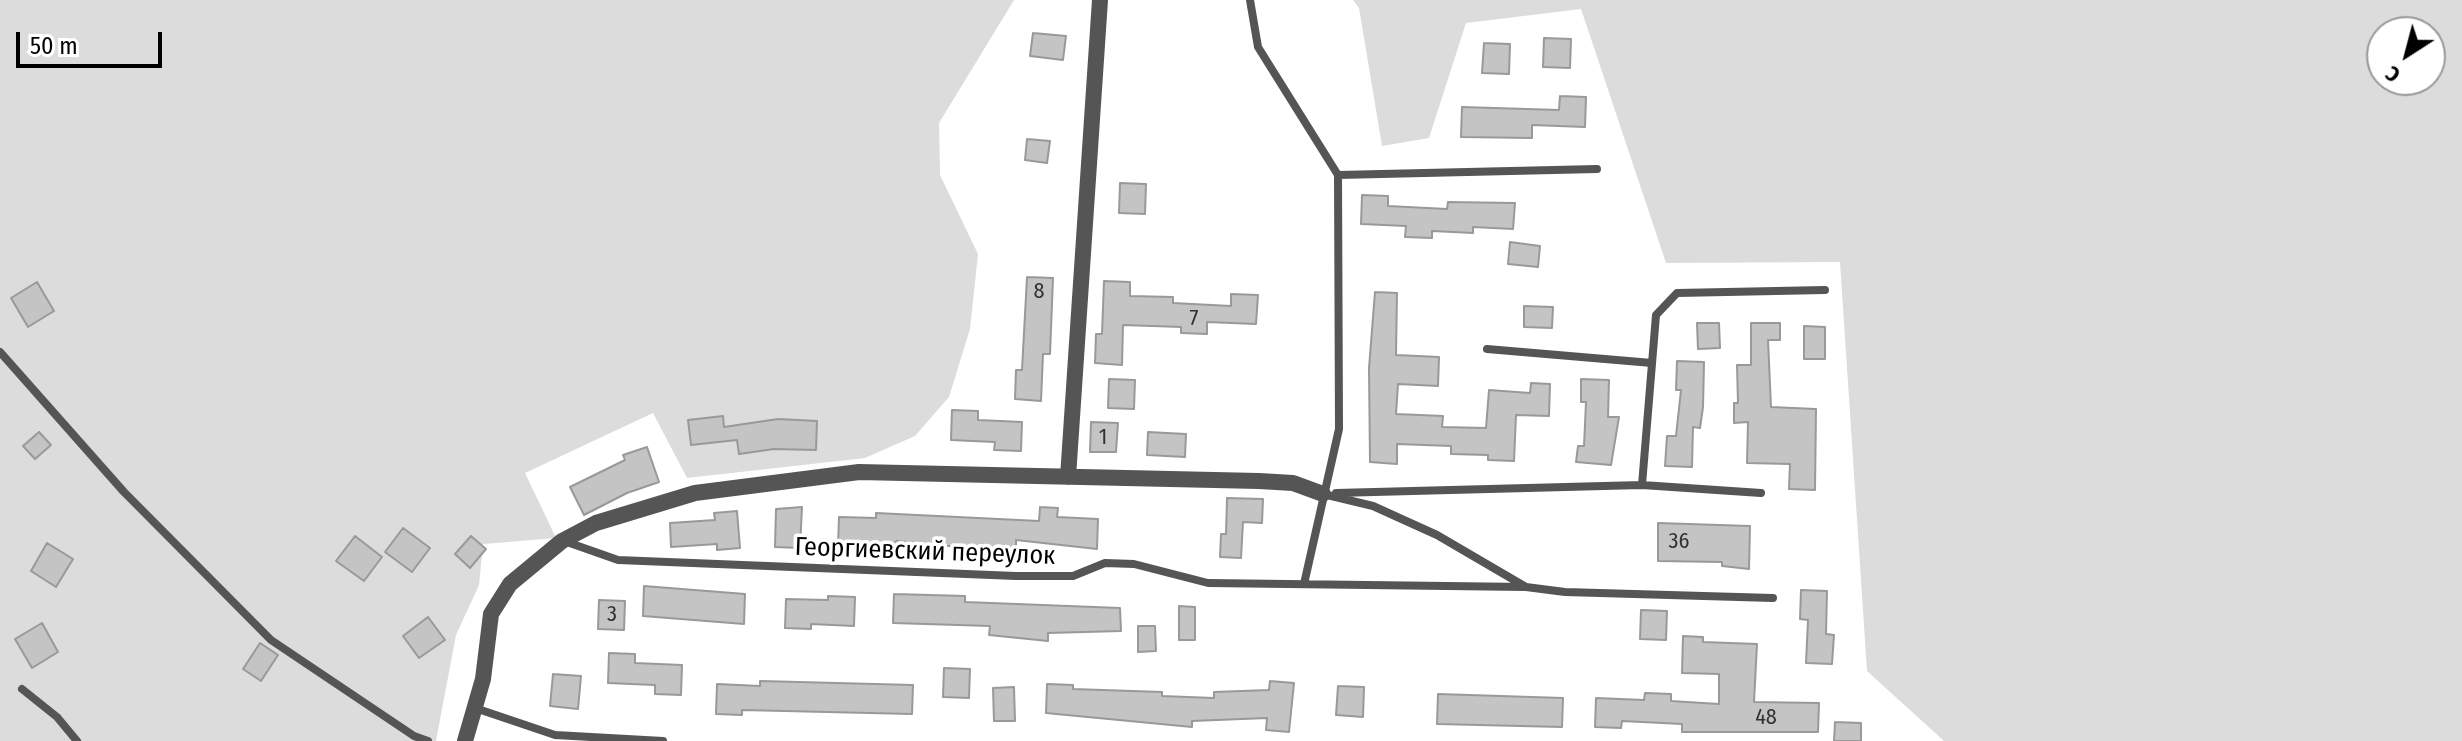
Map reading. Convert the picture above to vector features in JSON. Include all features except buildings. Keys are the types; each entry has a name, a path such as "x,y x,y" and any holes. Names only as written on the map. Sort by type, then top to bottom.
{"street":[{"path":"1068,477 1100,0"},
{"path":"465,741 483,679 491,614 510,584 562,541 596,523 695,493 859,472 1293,483 1323,494"}],"lane":[{"path":"1250,0 1258,47 1338,175 1339,429 1304,584"},
{"path":"1338,175 1597,169"},
{"path":"1642,485 1656,315 1677,293 1825,290"},
{"path":"1487,349 1652,363"},
{"path":"0,352 124,492 271,640 414,736 428,741"},
{"path":"1323,494 1642,485 1761,493"},
{"path":"1323,494 1373,506 1437,535 1526,587"},
{"name":"Георгиевский переулок","path":"562,541 618,560 1030,576 1073,576 1105,563 1134,564 1208,583 1526,587 1565,592 1773,598"},
{"path":"22,689 57,717 77,741"},
{"path":"475,708 555,735 663,741"}],"shaded area":[{"path":"0,0 1014,0 939,123 940,175 978,254 970,329 949,397 915,436 865,458 687,478 653,413 525,473 556,538 483,544 479,585 456,635 436,741 0,741"},
{"path":"1353,0 2462,0 2462,741 1944,741 1867,671 1840,262 1666,263 1581,9 1466,23 1429,138 1382,146 1359,8"}]}
